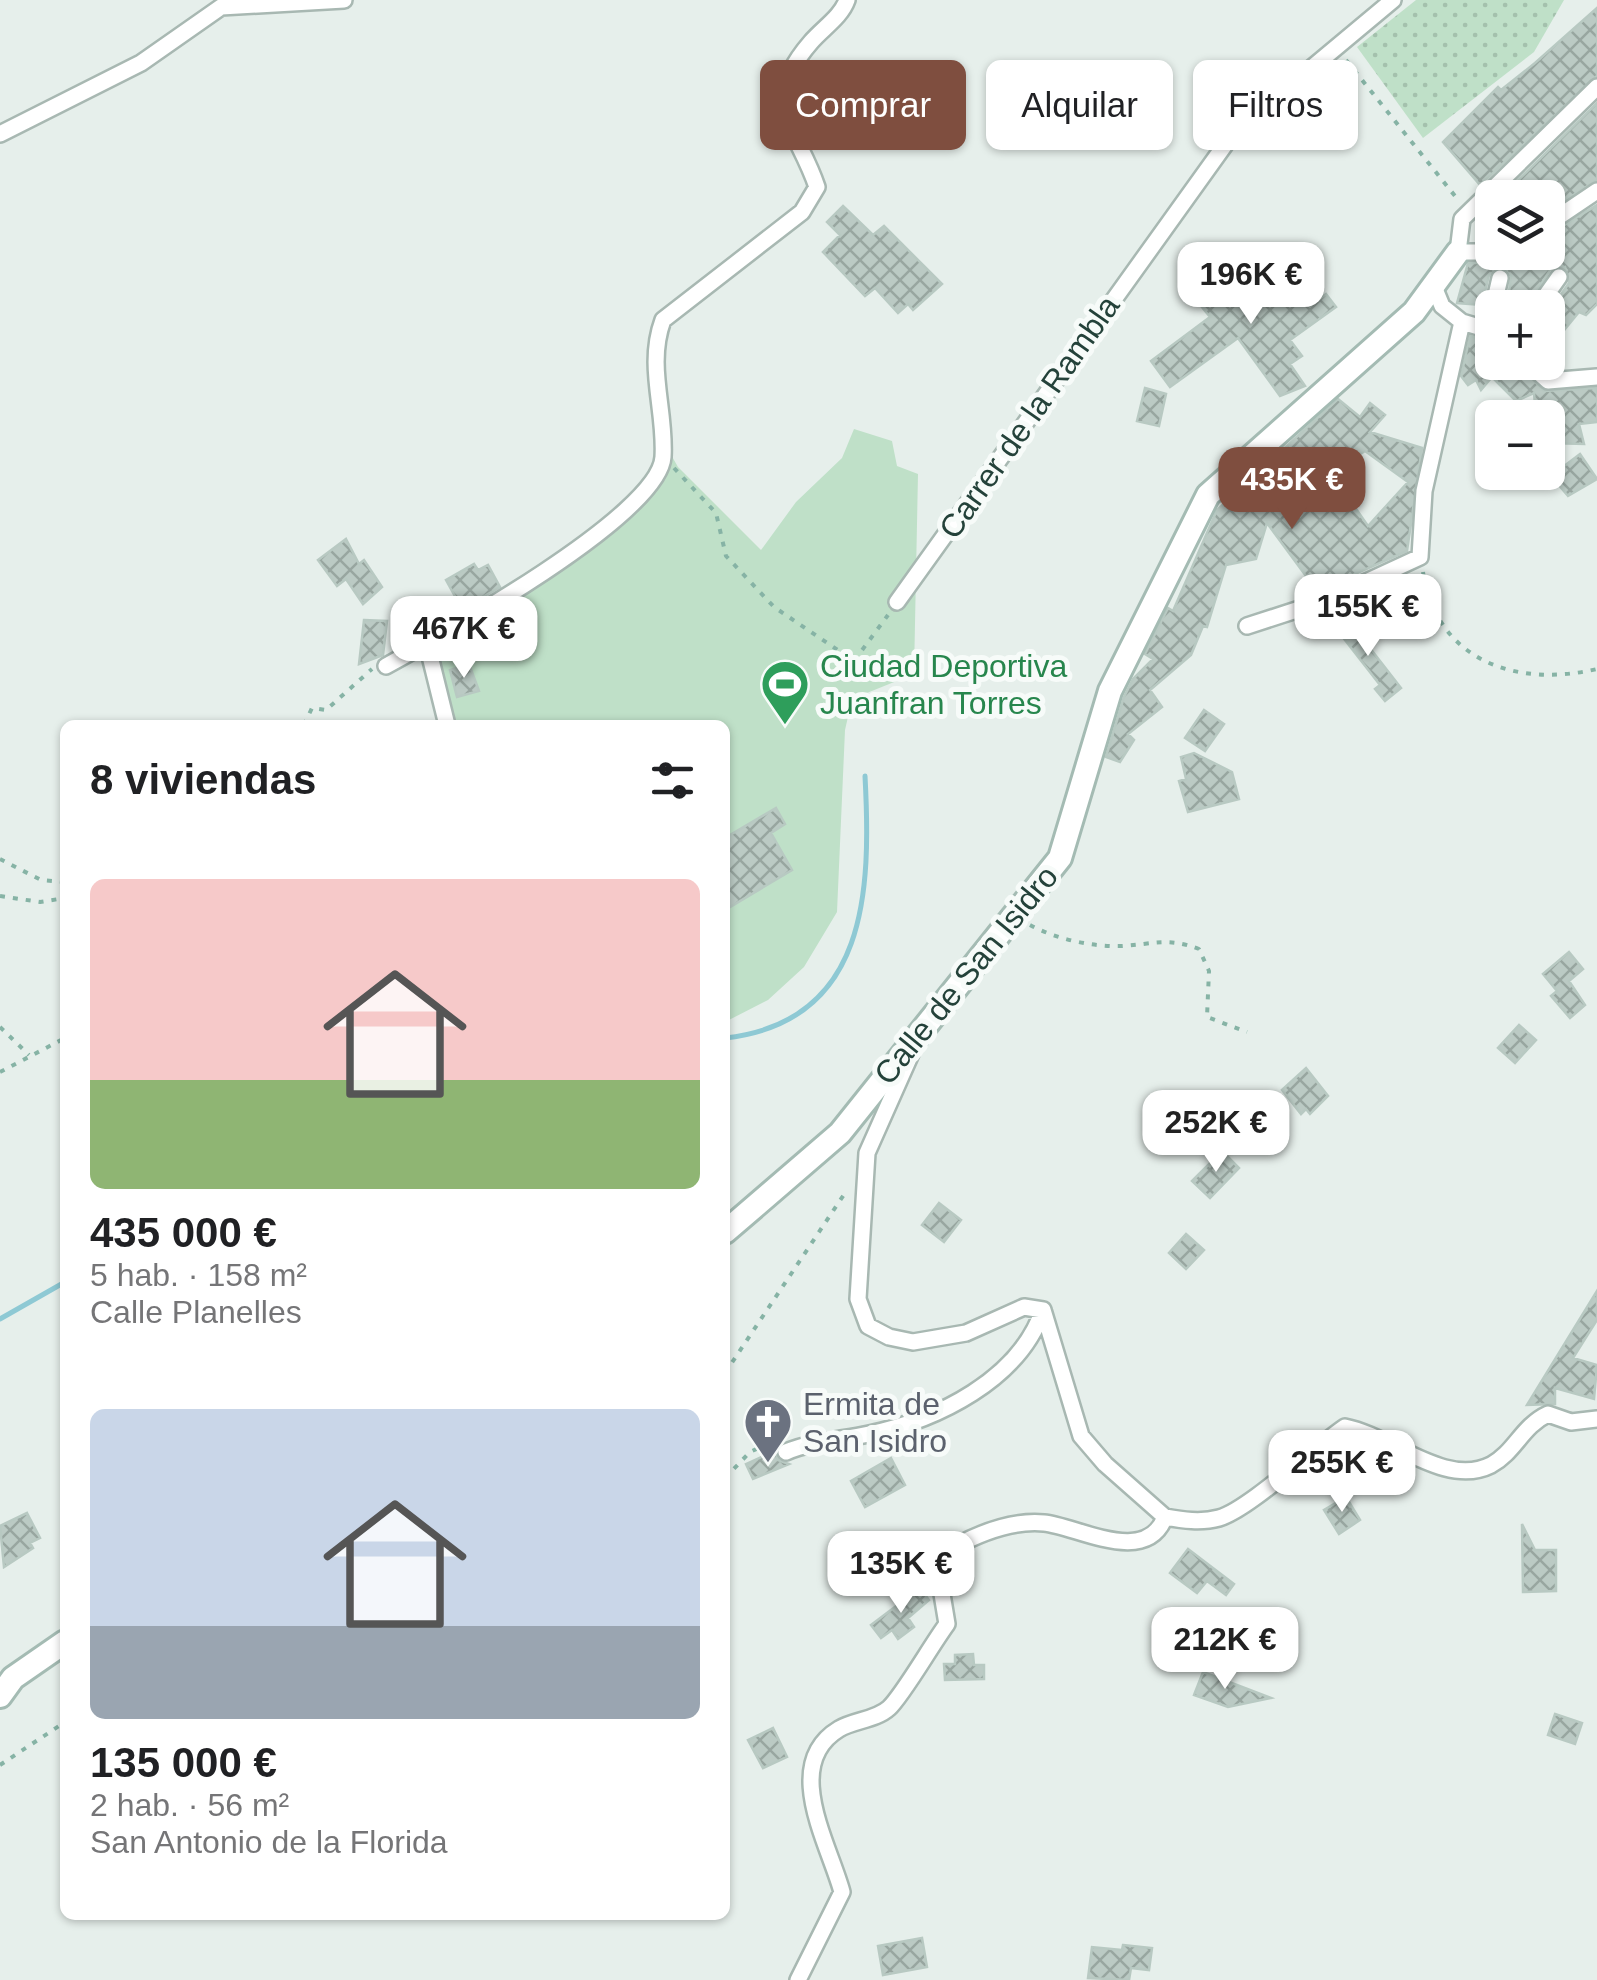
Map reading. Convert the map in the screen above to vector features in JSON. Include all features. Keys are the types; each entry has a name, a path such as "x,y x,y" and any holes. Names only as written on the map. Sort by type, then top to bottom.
{"street":[{"path":"0,134 141,63 221,7 344,0"},
{"path":"386,666 500,604 630,508 653,481 663,458 655,342 662,320 802,212 817,187 784,120 783,98 808,45 848,0"},
{"path":"1318,60 1394,0"},
{"path":"1475,252 1458,252 1462,220 1597,87"},
{"name":"Carrer de la Rambla","path":"897,602 1221,150"},
{"path":"1565,213 1597,191"},
{"name":"Calle de San Isidro","path":"730,1228 840,1133 1060,858 1110,691 1208,495 1414,312 1458,252"},
{"path":"1549,290 1559,276"},
{"path":"1497,290 1500,278"},
{"path":"1432,284 1442,306 1462,322 1475,325"},
{"path":"1247,626 1328,600 1420,557 1424,491 1462,322"},
{"path":"1565,380 1597,378"},
{"path":"427,644 447,720"},
{"path":"922,1027 867,1153 858,1298 868,1326 889,1337 913,1342 966,1333 1024,1307 1043,1310"},
{"path":"786,1452 871,1434 936,1413 976,1394 1036,1330 1043,1310"},
{"path":"1043,1310 1082,1436 1105,1464 1165,1516 1186,1521 1220,1518 1255,1497 1344,1427 1373,1432 1452,1472 1479,1471 1505,1457 1531,1422 1548,1414 1572,1422 1597,1419"},
{"path":"798,1980 842,1892 826,1856 810,1765 817,1748 840,1729 890,1707 947,1624 940,1582 954,1548 1011,1525 1045,1522 1089,1537 1125,1542 1150,1535 1165,1516"},
{"path":"0,1696 13,1678 60,1645"}],"path":[{"path":"1335,47 1468,213"},
{"path":"663,458 716,513 726,556 774,608 854,661 897,602"},
{"path":"1420,557 1428,605 1448,636 1474,658 1550,677 1597,669"},
{"path":"306,720 312,708 326,710 366,670 386,666"},
{"path":"0,858 41,880 60,882"},
{"path":"0,896 40,902 60,899"},
{"path":"1013,916 1052,936 1119,946 1172,939 1200,949 1210,971 1207,1017 1248,1032"},
{"path":"0,1028 30,1056"},
{"path":"0,1072 60,1041"},
{"path":"730,1366 848,1190"},
{"path":"730,1473 750,1452 778,1439 786,1452"},
{"path":"0,1765 60,1725"}],"green space":[{"path":"1416,0 1564,0 1534,52 1423,138 1357,47"},
{"name":"Ciudad Deportiva Juanfran Torres","path":"854,429 892,441 897,466 918,474 914,674 852,699 845,730 837,912 804,967 768,1000 730,1019 730,720 446,720 435,652 478,617 493,620 498,608 647,496 666,446 678,467 761,550 796,502 842,458"}],"building":[{"path":"1597,8 1597,76 1485,180 1476,180 1443,142 1498,87 1501,90"},
{"path":"1597,103 1597,180 1565,200 1565,180 1518,180"},
{"path":"1597,205 1597,304 1586,315 1579,312 1565,329 1564,290 1569,283 1565,225"},
{"path":"843,206 873,235 884,226 942,284 913,310 908,304 898,313 875,288 865,296 823,252 840,235 827,222"},
{"path":"1285,257 1317,301 1326,294 1336,307 1290,340 1302,356 1290,364 1305,386 1280,396 1238,338 1170,387 1151,361 1210,317 1201,306 1211,298 1206,291 1224,277 1237,293"},
{"path":"1468,263 1475,263 1475,270 1497,270 1489,275 1486,290 1475,290 1475,304 1457,303"},
{"path":"1505,270 1550,270 1537,290 1509,290 1511,276"},
{"path":"1470,336 1475,337 1476,380 1468,385 1461,376"},
{"path":"1476,380 1489,380 1481,390"},
{"path":"1495,380 1533,380 1544,391 1597,388 1597,422 1579,424 1584,444 1565,443 1565,400 1535,400 1534,393 1515,400"},
{"path":"1145,388 1166,394 1159,426 1137,421"},
{"path":"1338,399 1360,417 1370,403 1385,415 1370,432 1422,448 1407,551 1317,591 1267,523 1256,559 1226,565 1207,627 1203,626 1191,655 1150,690 1162,707 1128,734 1134,740 1120,762 1106,757 1124,697 1133,679 1153,659 1145,654 1168,608 1173,611 1217,510","holes":["1365,451 1408,482 1368,526 1331,473"]},
{"path":"1580,454 1597,479 1568,496 1563,490 1565,465"},
{"path":"346,539 359,564 364,560 382,587 363,604 346,579 337,586 318,560"},
{"path":"474,564 478,570 488,565 500,587 462,609 446,580"},
{"path":"1345,616 1401,688 1385,701 1375,689 1380,685 1334,626"},
{"path":"364,620 387,621 383,655 359,664"},
{"path":"469,664 479,691 457,697 450,670"},
{"path":"1204,710 1224,724 1205,751 1185,738"},
{"path":"1194,753 1232,772 1239,799 1188,812 1179,781 1186,779 1181,757"},
{"path":"776,808 785,824 771,833 792,870 730,907 730,835"},
{"path":"1569,952 1583,969 1569,981 1585,1005 1570,1018 1551,996 1557,991 1543,974"},
{"path":"1519,1025 1536,1040 1515,1063 1498,1048"},
{"path":"1306,1068 1328,1096 1310,1114 1306,1109 1301,1114 1282,1090"},
{"path":"1222,1151 1239,1168 1210,1198 1192,1181"},
{"path":"939,1203 961,1220 944,1242 922,1225"},
{"path":"1186,1234 1204,1250 1186,1269 1169,1253"},
{"path":"1597,1291 1597,1320 1573,1358 1597,1365 1594,1399 1555,1388 1555,1404 1527,1405"},
{"name":"Ermita de San Isidro","path":"775,1451 778,1460 789,1464 753,1479 746,1464"},
{"path":"891,1458 905,1485 865,1507 851,1481"},
{"path":"1346,1497 1360,1520 1339,1534 1324,1510"},
{"path":"27,1513 40,1538 30,1543 33,1548 4,1567 0,1526"},
{"path":"1522,1524 1535,1550 1556,1550 1556,1591 1523,1592"},
{"path":"1188,1549 1234,1584 1226,1595 1207,1581 1197,1593 1170,1573"},
{"path":"920,1588 929,1600 908,1618 914,1627 898,1639 892,1630 881,1638 871,1625"},
{"path":"973,1654 974,1665 984,1665 984,1679 945,1680 944,1664 955,1664 955,1655"},
{"path":"1203,1672 1271,1698 1228,1707 1194,1695"},
{"path":"1555,1714 1582,1723 1575,1744 1548,1735"},
{"path":"773,1728 787,1757 763,1768 748,1740"},
{"path":"922,1938 927,1967 883,1975 878,1946"},
{"path":"1123,1945 1152,1948 1149,1970 1131,1968 1129,1980 1088,1978 1092,1947 1122,1950"}],"waterway":[{"path":"730,1037 773,1027 808,1006 834,978 851,943 861,904 866,862 865,776"},
{"path":"0,1319 60,1285"}],"place":[{"name":"Ciudad Deportiva Juanfran Torres","path":"785,726"},
{"name":"Ermita de San Isidro","path":"768,1464"}]}
